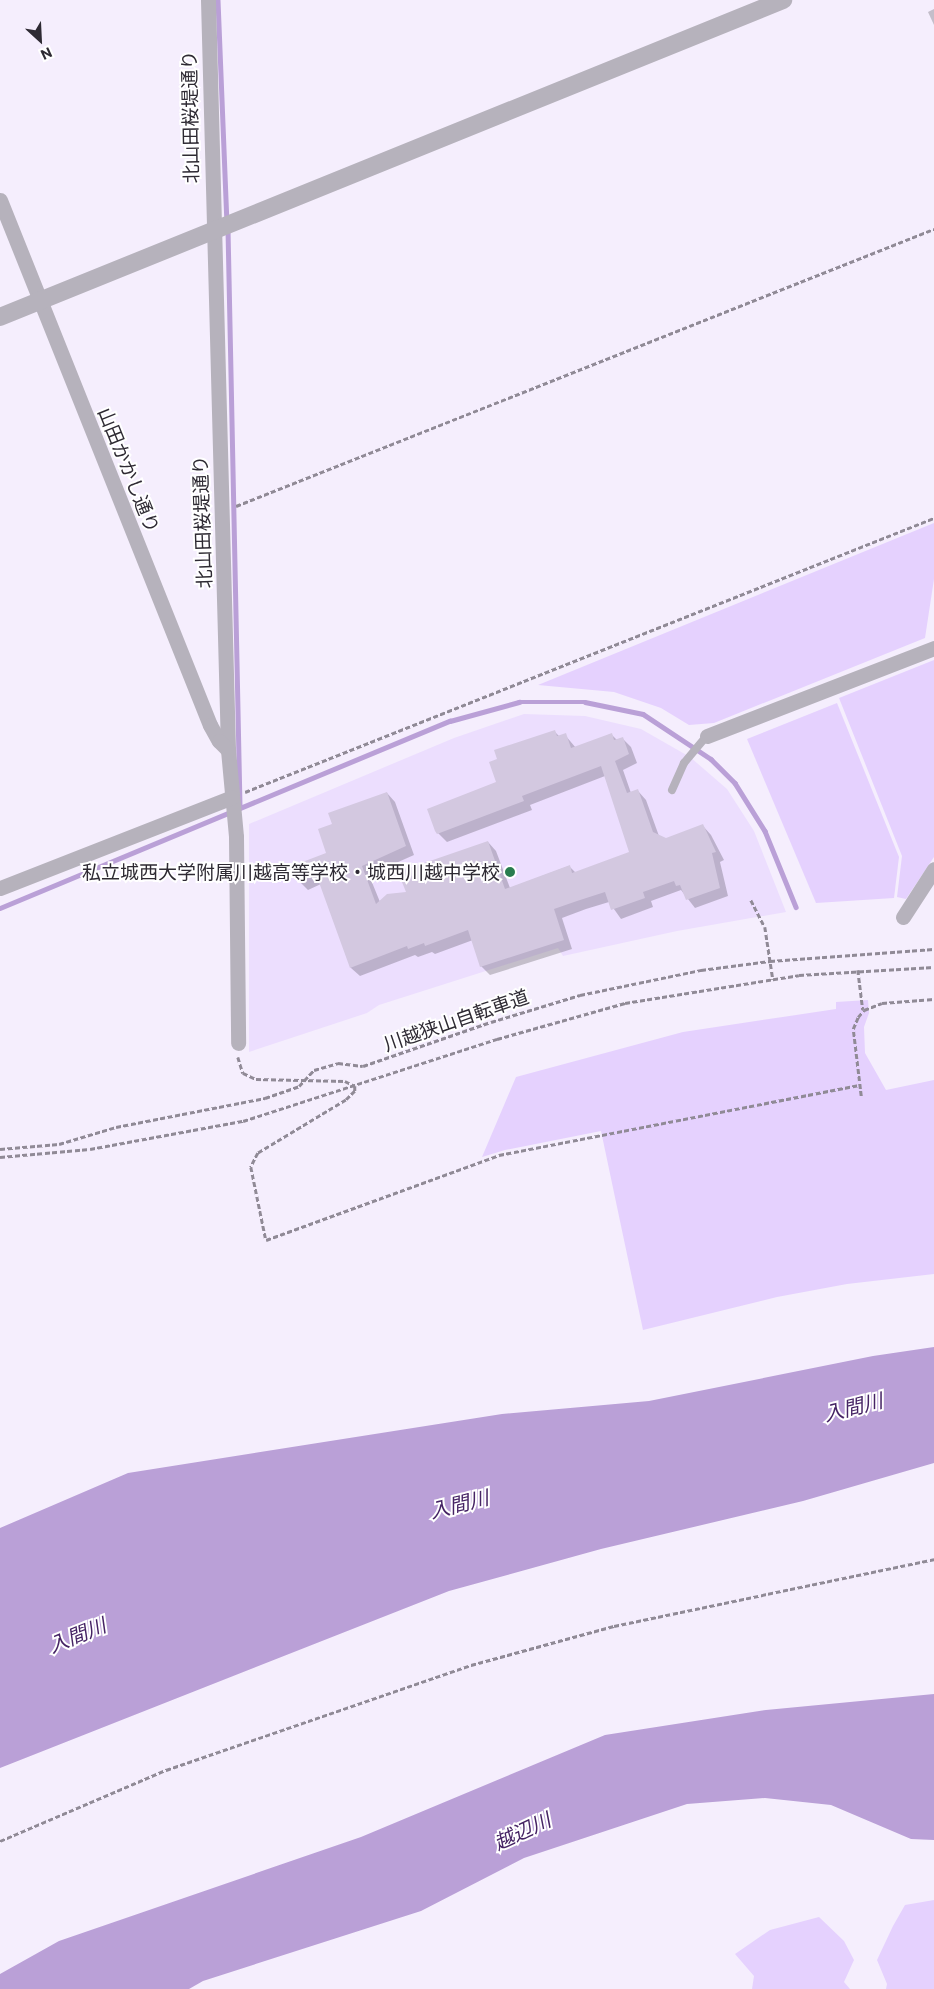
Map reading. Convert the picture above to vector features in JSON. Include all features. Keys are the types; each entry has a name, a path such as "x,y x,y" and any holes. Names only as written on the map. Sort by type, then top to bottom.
{"street":[{"name":"北山田桜堤通り","path":"208,0 228,750 236,837 238,1043"},
{"path":"0,317 783,0"},
{"name":"山田かかし通り","path":"0,200 210,725 219,742 228,750"},
{"path":"705,738 934,648"},
{"path":"0,888 232,797"},
{"path":"903,917 934,869"}],"lane":[{"path":"672,790 691,754 705,738"}],"path":[{"path":"222,507 240,506 934,229"},
{"path":"232,797 934,518"},
{"path":"751,900 765,927 773,979"},
{"name":"川越狭山自転車道","path":"0,1149 59,1144 116,1127 241,1104 294,1089 314,1070 328,1065 338,1063 363,1066 492,1022 580,995 701,970 770,961 934,950"},
{"path":"0,1157 90,1149 243,1121 573,1016 688,991 858,970 934,967"},
{"path":"858,970 860,1005 864,1010"},
{"path":"861,1096 853,1029 864,1010 882,1003 934,999"},
{"path":"238,1043 240,1066 248,1077 345,1081 355,1086"},
{"path":"355,1086 355,1090 346,1100 258,1153 251,1167 266,1240 499,1155 859,1085"},
{"path":"0,1841 166,1770 471,1665 614,1626 934,1559"}],"shaded area":[{"path":"934,523 934,579 925,638 714,723 689,725 661,708 614,692 538,685"},
{"path":"934,660 934,857 906,899 897,897 902,856 839,698"},
{"path":"837,703 899,857 894,898 816,903 747,739"},
{"name":"私立城西大学附属川越高等学校・城西川越中学校","path":"524,714 585,716 641,729 690,757 727,789 754,831 786,912 677,931 563,956 558,948 379,1005 367,1013 249,1052 249,824 454,738"},
{"path":"868,1000 869,1013 864,1027 865,1053 886,1090 934,1080 934,1274 847,1284 777,1297 643,1330 601,1131 505,1150 482,1157 516,1077 683,1032 836,1009 836,1002"},
{"path":"934,1900 934,1989 886,1989 887,1984 877,1960 893,1926 905,1905"},
{"path":"819,1917 844,1941 854,1960 844,1982 850,1989 752,1989 754,1976 735,1954 770,1930"}],"water":[{"name":"入間川","path":"934,1347 934,1463 803,1501 601,1549 449,1591 0,1768 0,1528 128,1473 502,1414 649,1401 873,1356"},
{"name":"越辺川","path":"934,1694 934,1840 911,1839 831,1805 765,1798 687,1804 524,1858 421,1911 203,1981 189,1989 0,1989 0,1974 59,1941 361,1837 605,1735 766,1710"}],"building":[{"path":"555,730 557,736 566,733 571,748 612,733 614,740 623,737 629,754 615,761 627,793 638,789 653,832 666,838 703,824 716,852 712,853 720,888 686,900 680,885 676,886 674,881 643,892 645,898 611,910 605,892 577,901 554,909 564,940 480,967 468,930 425,946 424,943 408,949 407,946 350,968 316,874 298,882 292,866 326,853 318,829 332,824 328,813 387,792 406,846 362,866 376,904 387,894 406,892 398,872 488,841 505,889 570,865 572,873 629,852 601,766 522,796 524,801 437,834 435,831 427,809 496,782 489,762 497,759 494,750"}],"waterway":[{"path":"218,0 227,221"},
{"path":"228,229 240,806"},
{"path":"0,908 450,721 519,702 585,702 643,714 711,759 735,783 765,831 796,907"}],"place":[{"name":"私立城西大学附属川越高等学校・城西川越中学校","path":"510,872"}]}
